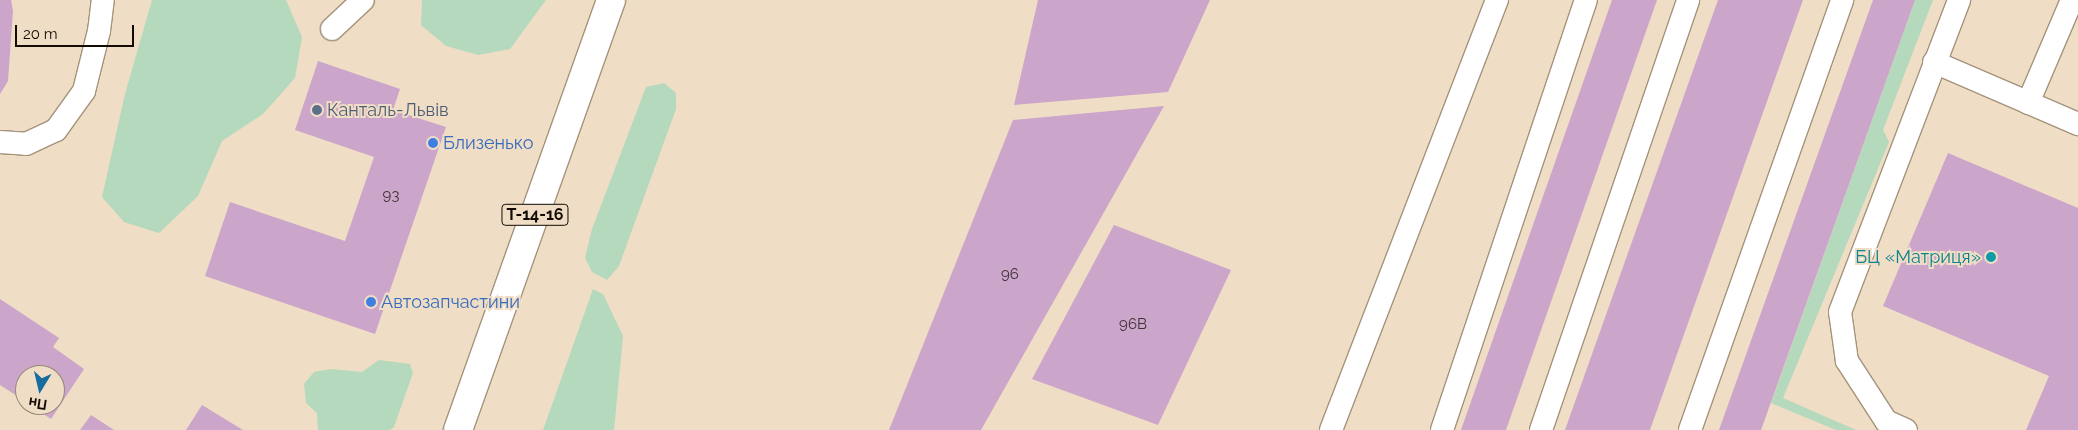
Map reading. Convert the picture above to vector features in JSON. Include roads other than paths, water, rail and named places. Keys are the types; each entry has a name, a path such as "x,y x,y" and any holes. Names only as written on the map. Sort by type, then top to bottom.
{"main road":[{"name":"Т-14-16","path":"458,430 611,0"}],"lane":[{"path":"0,142 26,144 56,130 84,91 99,30 103,0"},
{"path":"332,29 363,0"},
{"path":"1331,430 1497,0"},
{"path":"1442,430 1586,0"},
{"path":"1541,430 1688,0"},
{"path":"1690,430 1842,0"},
{"path":"1891,427 1846,361 1840,312 1959,0"},
{"path":"2028,103 2072,0"},
{"path":"1934,62 2078,124"}],"place":[{"name":"Канталь-Львів","path":"317,110"},
{"name":"Близенько","path":"433,143"},
{"name":"БЦ «Матриця»","path":"1991,257"},
{"name":"Автозапчастини","path":"371,302"}]}
